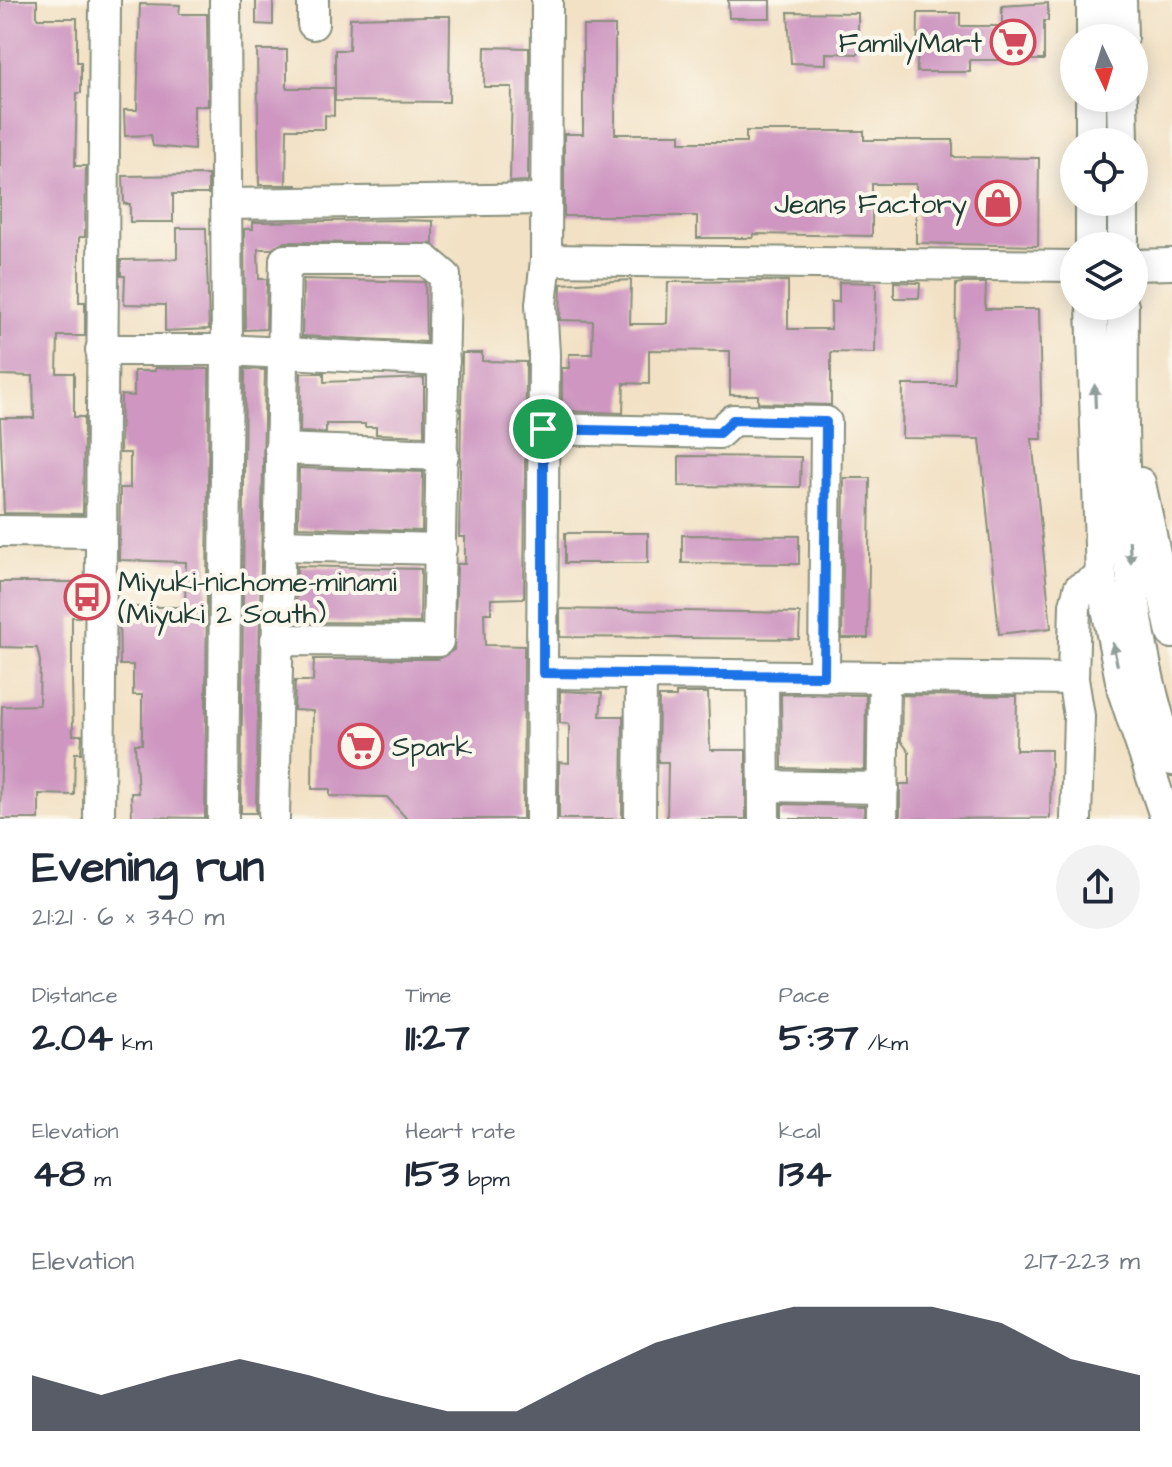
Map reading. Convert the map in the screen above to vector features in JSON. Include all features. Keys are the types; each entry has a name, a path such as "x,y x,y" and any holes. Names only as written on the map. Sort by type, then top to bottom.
{"street":[{"path":"99,819 105,0"},
{"path":"223,819 227,350 225,0"},
{"path":"541,819 541,304 546,260 547,0"},
{"path":"1092,0 1092,24"},
{"path":"1121,0 1122,24"},
{"path":"226,204 545,199"},
{"path":"274,819 276,640 285,260 426,260 445,276 438,641 276,640"},
{"path":"546,260 1060,266"},
{"path":"1148,265 1172,264"},
{"path":"1092,320 1101,577 1114,653 1147,726 1172,760"},
{"path":"1123,320 1122,432 1135,617 1147,726 1166,819"},
{"path":"101,350 227,350 444,361"},
{"path":"543,429 719,433 733,420 826,422 824,676"},
{"path":"1122,432 1139,476 1172,633"},
{"path":"280,449 443,455"},
{"path":"0,531 99,532"},
{"path":"278,545 441,549"},
{"path":"1076,819 1079,716 1074,688 1076,597 1089,580 1101,577"},
{"path":"543,673 884,677 1074,688"},
{"path":"640,819 641,674"},
{"path":"763,675 764,819"},
{"path":"882,819 884,677"},
{"path":"764,786 883,788"}],"building":[{"path":"0,0 37,0 37,18 77,18 81,93 77,93 75,166 86,166 85,237 79,237 79,302 85,302 85,336 58,336 57,373 74,373 74,417 84,417 83,514 4,513 0,418 34,418 33,376 0,375"},
{"path":"256,0 273,0 273,25 256,24"},
{"path":"728,0 770,0 770,18 729,18"},
{"path":"1048,3 1048,21 1044,21 1044,60 970,60 970,72 917,72 918,13 960,13 960,26 1002,26 1002,6"},
{"path":"140,4 180,5 179,14 207,14 208,106 194,106 194,150 153,146 151,135 125,136 124,110 137,110"},
{"path":"788,12 858,13 858,54 826,53 826,64 791,63"},
{"path":"450,16 449,102 335,101 335,50 349,50 350,18"},
{"path":"583,26 615,26 615,134 680,134 680,142 746,142 746,131 864,131 864,140 953,140 953,157 1039,158 1038,246 916,243 916,184 872,184 872,236 753,234 753,238 697,238 697,216 564,216 564,134 583,134"},
{"path":"485,47 529,48 528,181 510,182 512,87 484,87"},
{"path":"257,50 287,50 287,88 334,88 334,116 325,115 325,129 287,129 286,185 259,185"},
{"path":"208,175 208,194 173,194 173,222 130,222 130,204 124,204 123,176"},
{"path":"433,221 433,244 285,242 272,249 258,249 259,279 267,279 266,329 245,330 244,229 253,229 253,222"},
{"path":"177,228 206,228 209,329 165,331 165,305 124,304 125,276 121,276 121,260 177,259"},
{"path":"303,279 425,282 426,342 302,336"},
{"path":"631,280 630,324 667,323 668,282 788,281 788,329 831,329 831,302 839,302 839,282 876,283 875,353 831,352 831,405 758,403 758,395 730,395 730,351 649,350 649,384 624,383 623,413 562,411 562,368 569,368 569,354 592,354 593,321 560,320 561,284"},
{"path":"894,282 920,283 919,298 894,298"},
{"path":"986,283 985,309 1039,309 1042,439 1032,439 1051,628 999,634 980,439 902,438 903,385 955,385 956,284"},
{"path":"462,353 482,353 482,361 526,362 524,598 491,599 491,613 484,613 485,645 524,646 523,819 407,819 387,797 330,796 330,789 312,789 313,711 294,710 295,681 313,681 314,659 438,659 454,650 457,564 465,564 465,537 459,537"},
{"path":"155,368 209,369 205,818 132,817 131,793 138,793 135,744 142,744 142,695 133,695 133,665 120,665 119,607 185,607 186,562 119,560 120,488 130,488 130,453 120,453 121,395 134,396 134,371 155,371"},
{"path":"245,369 265,370 256,813 241,813"},
{"path":"301,373 324,373 324,382 424,378 424,436 376,434 376,427 365,427 365,424 326,424 326,433 300,432"},
{"path":"679,456 801,457 800,487 679,486"},
{"path":"299,468 423,472 422,531 298,527"},
{"path":"844,478 870,478 868,638 842,638"},
{"path":"565,533 648,533 648,563 565,563"},
{"path":"682,535 799,536 799,564 682,563"},
{"path":"297,566 421,569 420,623 296,622"},
{"path":"0,582 80,582 80,617 72,617 73,735 82,735 81,753 75,753 74,795 39,794 39,819 0,819 2,706 39,705 40,661 37,648 0,647"},
{"path":"560,609 800,613 799,639 560,637"},
{"path":"560,691 602,693 600,716 623,716 622,819 559,819 559,762 569,763 569,724 560,723"},
{"path":"676,693 708,693 710,750 746,750 746,819 667,819 668,762 658,762 659,697 676,697"},
{"path":"781,694 866,695 865,770 782,768"},
{"path":"902,695 1017,696 1016,750 1051,750 1050,818 900,819 900,784 909,784 909,752 901,741"},
{"path":"782,804 864,806 864,819 782,819"}],"place":[{"name":"FamilyMart","path":"1013,42"},
{"name":"Jeans Factory","path":"998,203"},
{"name":"Miyuki-nichome-minami (Miyuki 2 South)","path":"87,597"},
{"name":"Spark","path":"361,746"}],"route":[{"path":"733,420 826,422 824,676 543,673 543,429 719,433 733,420"}]}
